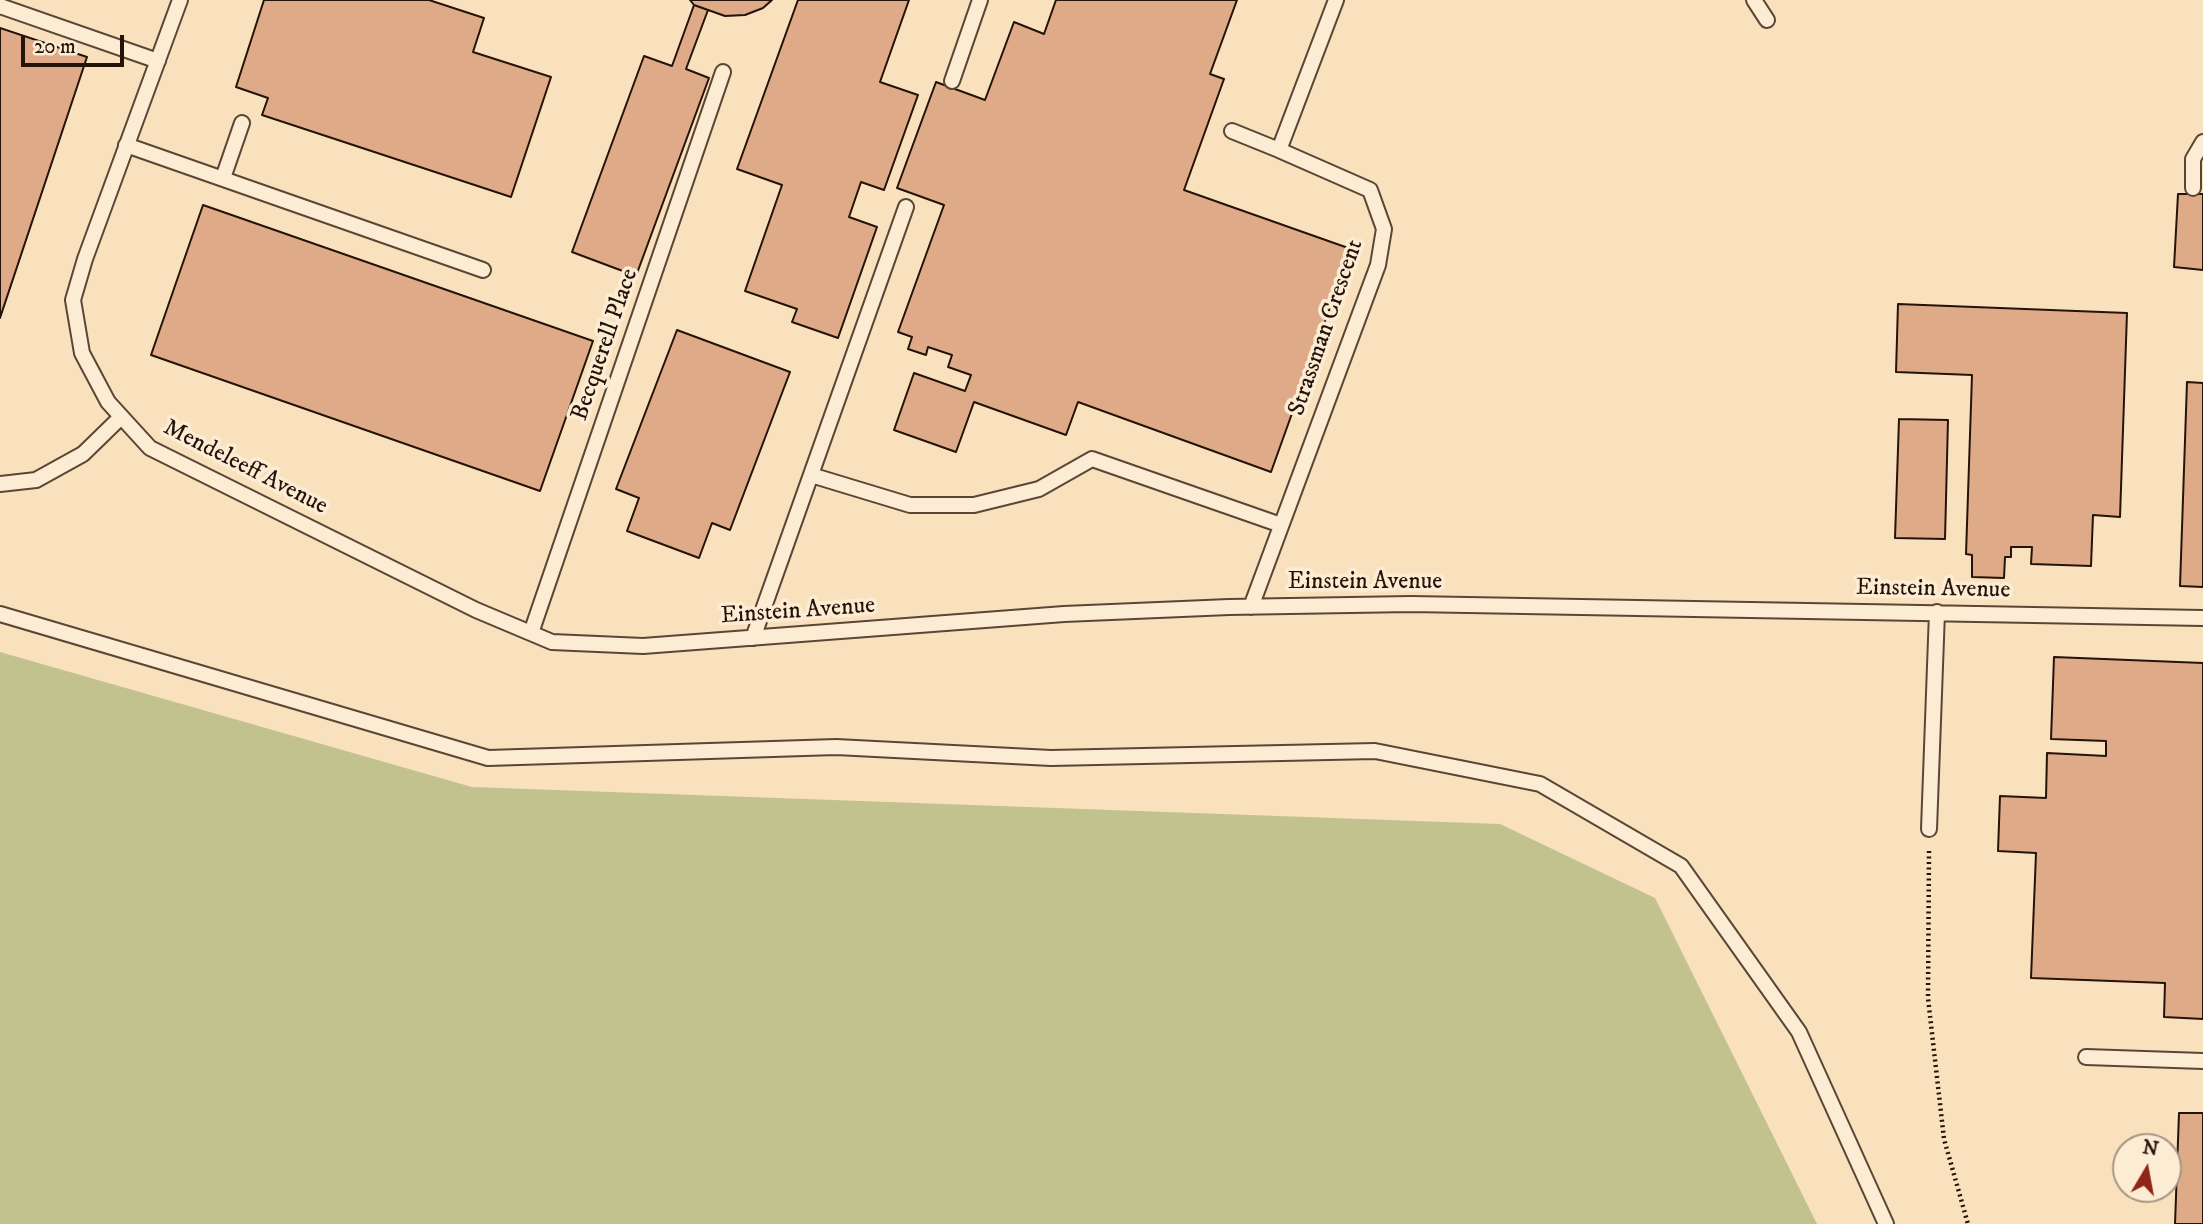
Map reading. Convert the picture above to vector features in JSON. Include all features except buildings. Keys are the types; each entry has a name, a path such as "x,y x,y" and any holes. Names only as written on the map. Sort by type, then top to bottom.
{"lane":[{"name":"Mendeleeff Avenue","path":"180,0 85,258 73,300 82,353 108,401 150,448 464,603 531,633"},
{"path":"952,81 980,0"},
{"path":"1279,150 1336,0"},
{"path":"1754,0 1767,20"},
{"path":"0,6 158,61"},
{"name":"Becquerell Place","path":"531,633 723,72"},
{"path":"223,178 242,123"},
{"name":"Strassman Crescent","path":"1232,131 1370,190 1384,229 1378,265 1251,607"},
{"path":"2193,188 2193,159 2203,142"},
{"path":"127,145 483,270"},
{"path":"753,638 906,208"},
{"path":"0,484 36,480 83,454 121,417"},
{"path":"811,475 910,505 974,505 1039,489 1092,459 1281,525"},
{"name":"Einstein Avenue","path":"531,633 552,642 643,646 1064,614 1421,604 2203,618"},
{"path":"1929,829 1937,612"},
{"path":"0,614 488,758 836,747 1051,758 1374,751 1540,785 1681,866 1799,1032 1886,1224"},
{"path":"2086,1057 2203,1061"}],"path":[{"path":"1929,829 1928,998 1944,1139 1968,1224"}],"green space":[{"path":"0,652 472,787 1500,824 1655,898 1817,1224 0,1224"}]}
